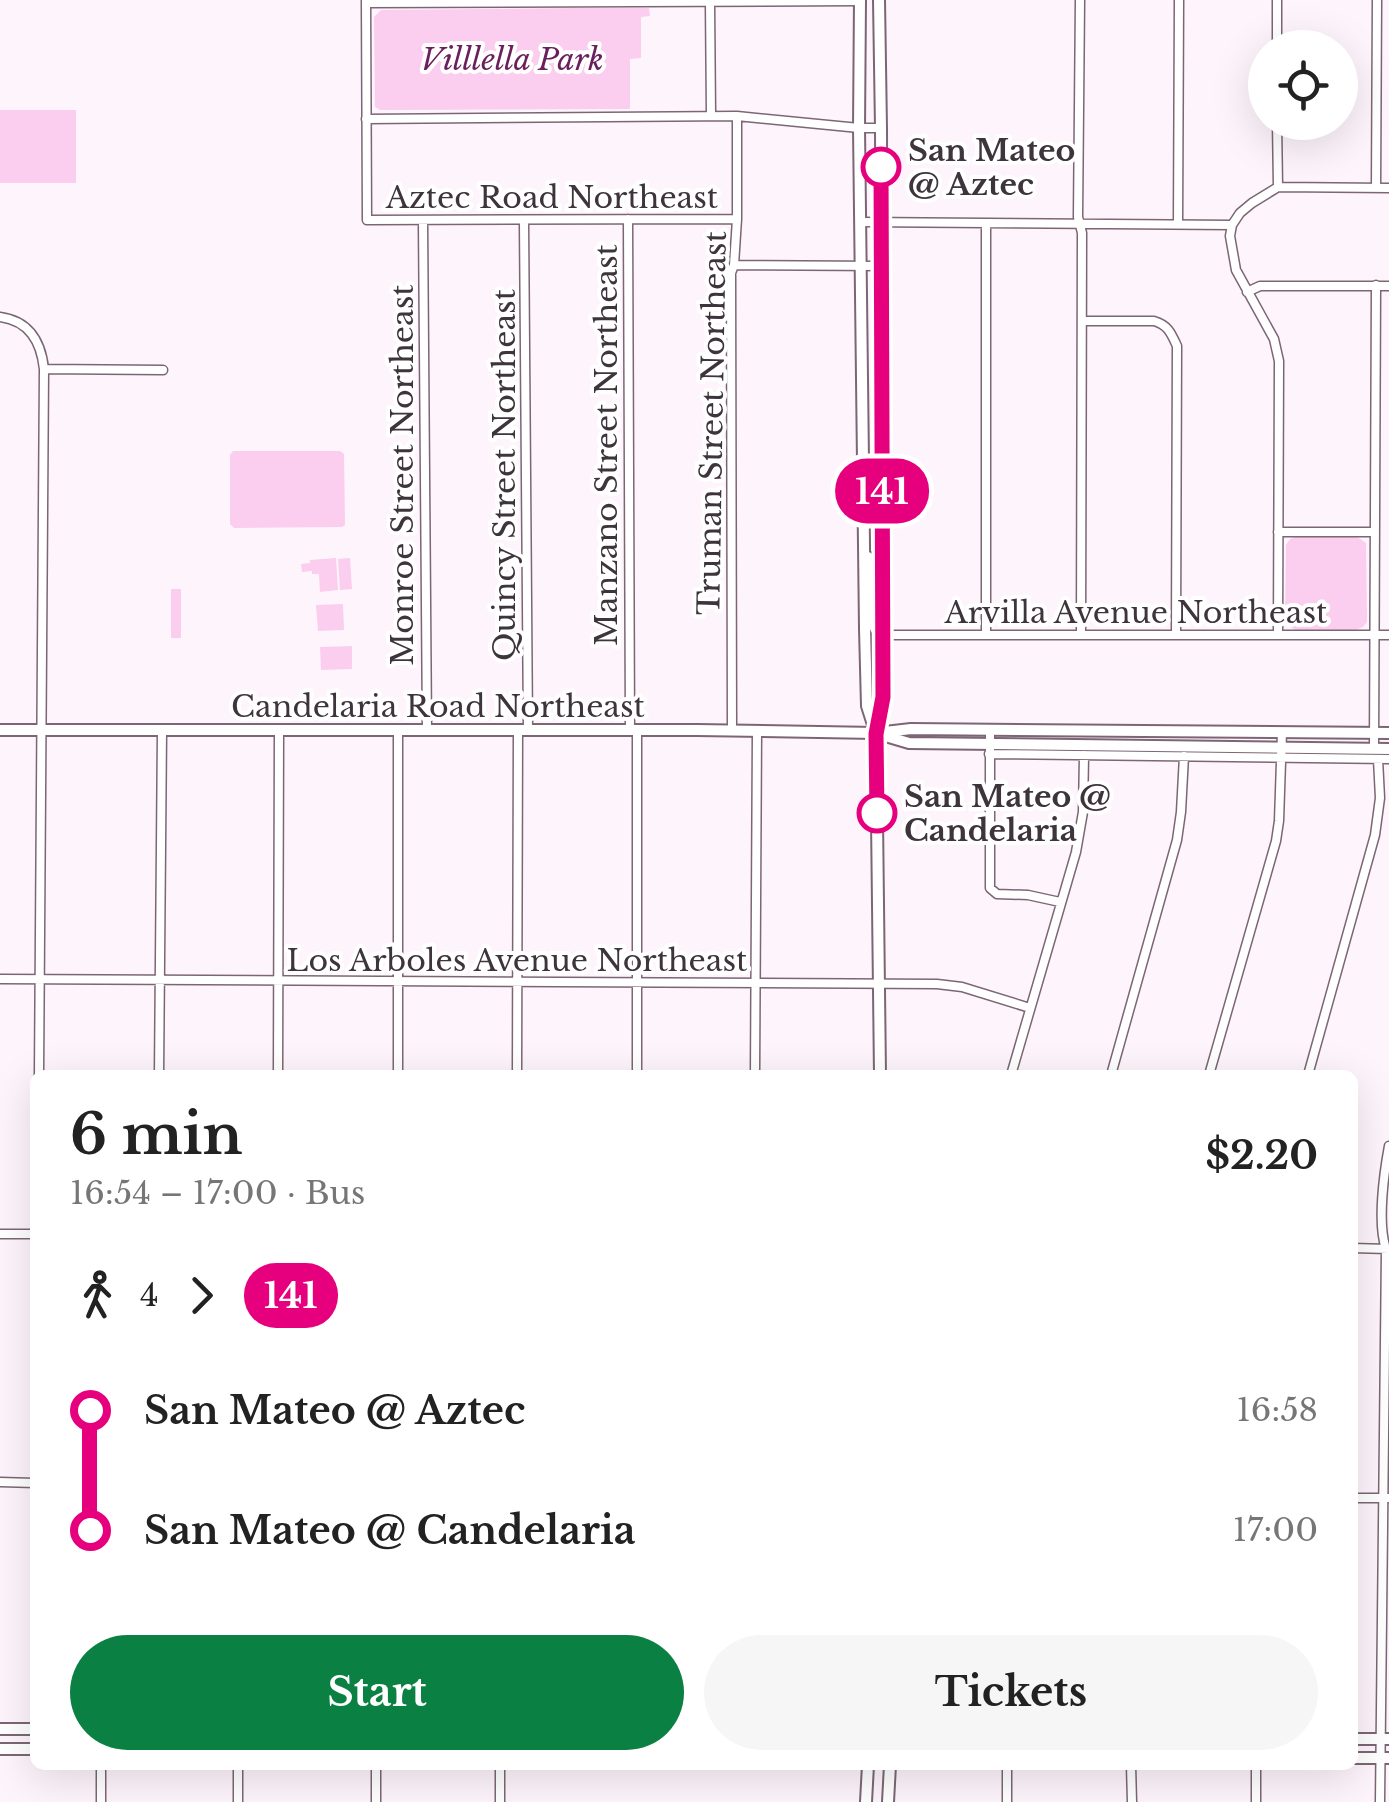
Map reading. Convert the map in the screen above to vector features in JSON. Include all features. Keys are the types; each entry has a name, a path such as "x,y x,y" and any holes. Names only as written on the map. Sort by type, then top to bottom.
{"main road":[{"path":"879,0 883,697 876,734 880,1070"},
{"path":"861,1 859,128 867,706 876,734"},
{"path":"864,541 872,572 872,622 883,635"},
{"name":"Candelaria Road Northeast","path":"0,730 732,730 876,734 911,729 990,729 1389,733"},
{"name":"Candelaria Road Northeast","path":"876,734 908,743 989,749 1376,754 1389,749"},
{"path":"0,1729 30,1729"},
{"path":"1358,1739 1385,1739"},
{"path":"0,1749 30,1749"},
{"path":"1358,1758 1385,1758"},
{"path":"866,1802 868,1770"},
{"path":"888,1802 890,1770"}],"street":[{"path":"1080,0 1082,635"},
{"path":"1178,0 1178,224"},
{"path":"1277,0 1277,30"},
{"path":"1376,188 1377,0"},
{"path":"861,1 366,2 366,119 737,116 882,128"},
{"path":"710,3 710,116"},
{"name":"Truman Street Northeast","path":"732,730 730,272 734,265 737,219 737,116"},
{"name":"Aztec Road Northeast","path":"366,119 368,220 737,219"},
{"path":"1277,140 1278,188"},
{"path":"1278,635 1279,361 1274,339 1236,270 1232,225 1252,203 1278,188 1389,188"},
{"name":"Quincy Street Northeast","path":"517,1070 523,730 524,220"},
{"name":"Manzano Street Northeast","path":"628,220 637,1070"},
{"name":"Monroe Street Northeast","path":"423,221 427,730"},
{"path":"862,222 1232,225"},
{"path":"986,224 986,634"},
{"path":"734,265 882,266"},
{"path":"1248,292 1260,286 1389,286"},
{"path":"1309,1070 1375,836 1380,798 1374,733 1376,286"},
{"path":"0,317 18,322 34,334 44,369 40,1070"},
{"path":"1083,321 1154,321 1164,324 1177,346 1176,634"},
{"path":"44,369 163,370"},
{"path":"1278,532 1374,532"},
{"name":"Arvilla Avenue Northeast","path":"883,635 1389,635"},
{"path":"990,729 990,888 998,894 1060,902"},
{"path":"158,1070 162,730"},
{"path":"398,730 398,1070"},
{"path":"278,1070 279,731"},
{"path":"755,1070 757,731"},
{"path":"1211,1070 1276,841 1282,732"},
{"path":"989,749 1084,755 1282,753"},
{"path":"1376,754 1389,759"},
{"path":"1012,1070 1076,852 1082,824 1084,755"},
{"path":"1112,1070 1178,840 1184,756"},
{"name":"Los Arboles Avenue Northeast","path":"0,979 949,984 1030,1008"},
{"path":"1380,1802 1385,1758 1387,1498 1387,1249 1382,1239 1389,1146"},
{"path":"0,1234 30,1234"},
{"path":"1358,1248 1387,1249"},
{"path":"0,1482 30,1482"},
{"path":"1358,1498 1387,1498"},
{"path":"101,1770 101,1802"},
{"path":"238,1770 238,1802"},
{"path":"376,1770 376,1802"},
{"path":"500,1770 500,1802"},
{"path":"1006,1802 1007,1770"},
{"path":"1132,1770 1132,1802"},
{"path":"1256,1770 1256,1802"}],"green space":[{"name":"Villlella Park","path":"649,8 650,16 641,17 641,58 630,59 630,109 375,107 374,17 381,10"},
{"path":"0,110 76,110 76,183 0,183"},
{"path":"233,451 340,451 344,454 345,525 234,528 230,524"},
{"path":"1298,536 1356,536 1366,543 1367,622 1363,627 1296,630 1288,626 1286,545"},
{"path":"336,558 338,590 320,592 319,574 302,572 301,564"},
{"path":"350,558 352,589 340,590 338,559"},
{"path":"171,589 181,589 181,638 171,638"},
{"path":"343,604 344,630 318,631 316,605"},
{"path":"352,646 352,669 321,670 320,647"}],"bus line":[{"name":"141","path":"877,813 876,734 883,697 881,167"}],"place":[{"name":"San Mateo @ Aztec","path":"881,167"},
{"name":"San Mateo @ Candelaria","path":"877,813"}]}
